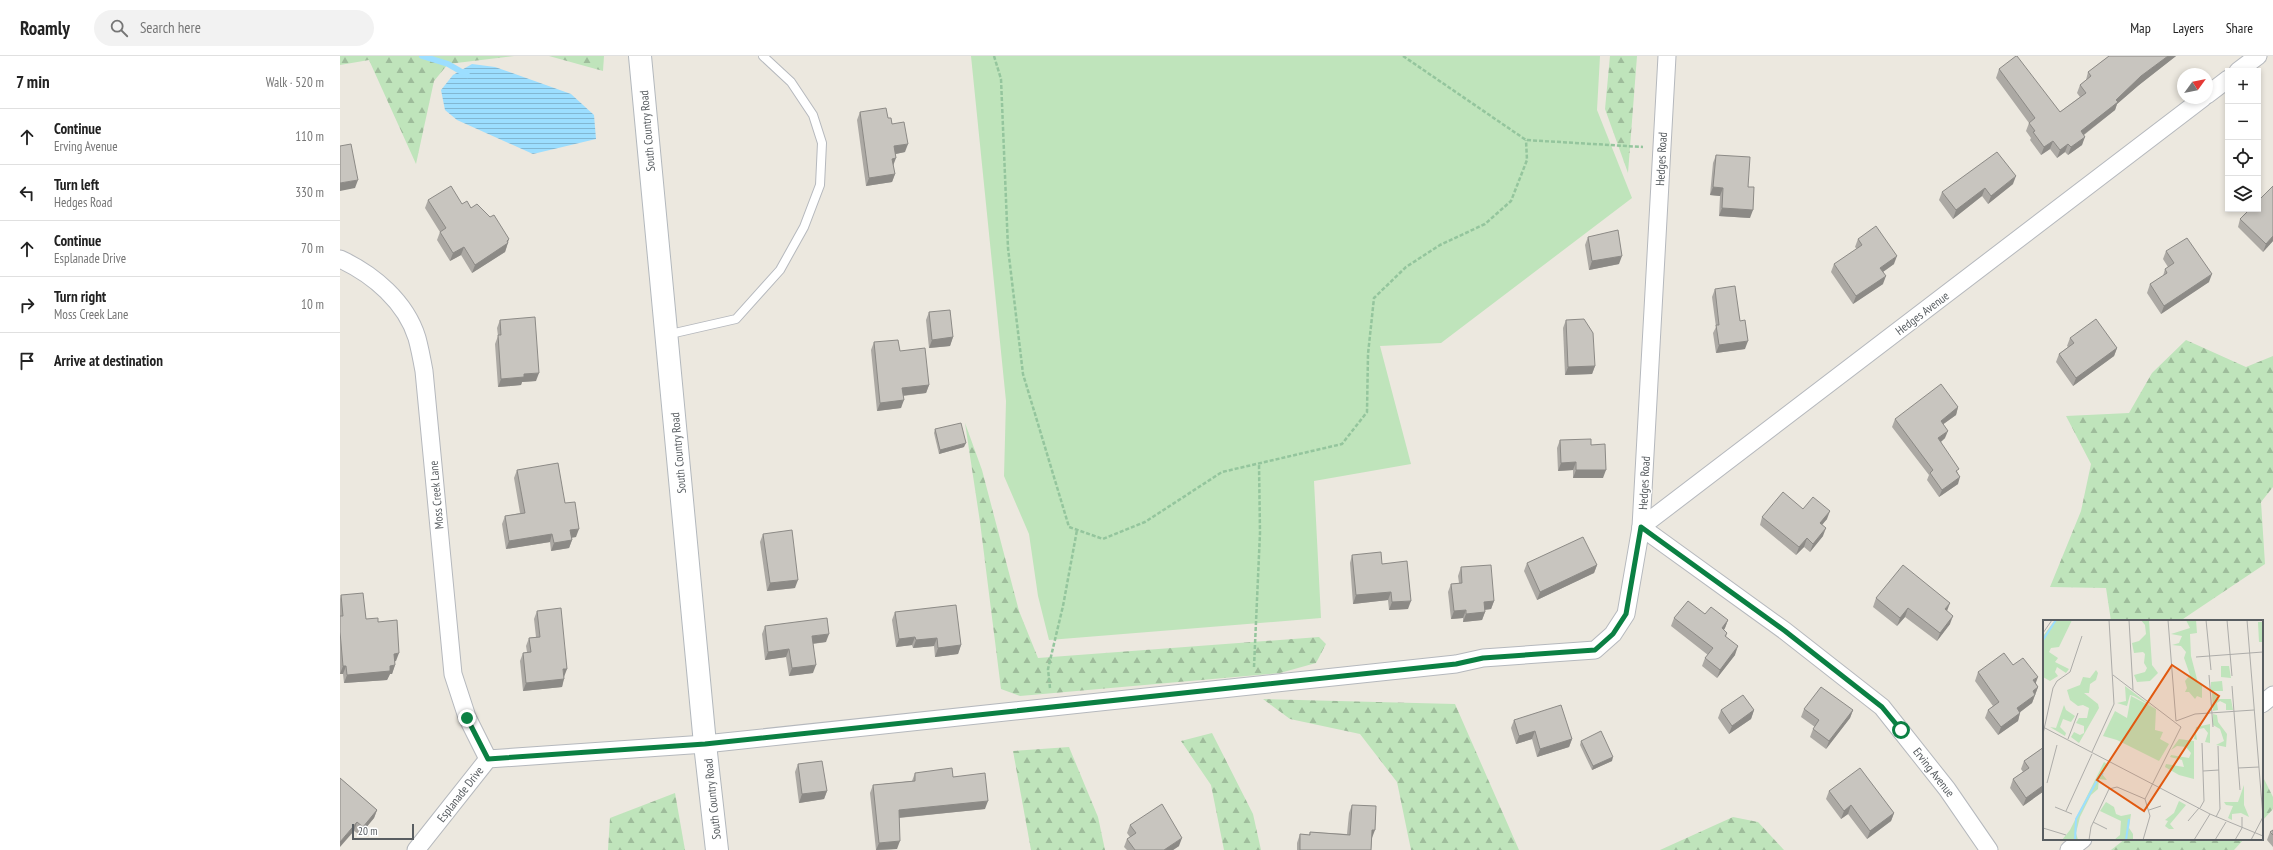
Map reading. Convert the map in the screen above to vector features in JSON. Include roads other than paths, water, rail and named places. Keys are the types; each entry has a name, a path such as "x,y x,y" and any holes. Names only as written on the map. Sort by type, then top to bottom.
{"main road":[{"name":"South Country Road","path":"640,56 705,744 717,850"}],"street":[{"name":"Hedges Road","path":"705,744 1456,664 1483,658 1595,650 1613,634 1626,614 1641,527 1667,56"},
{"path":"2242,68 2258,56"},
{"path":"2213,90 2225,81"},
{"name":"Hedges Avenue","path":"1641,527 2195,104"},
{"name":"Moss Creek Lane","path":"340,259 359,268 386,291 404,310 417,337 424,371 453,674 467,718 488,759"},
{"name":"Erving Avenue","path":"1641,527 1785,631 1882,707 1947,789 1989,850"},
{"path":"2263,703 2273,696"},
{"name":"Esplanade Drive","path":"416,850 488,759 705,744"},
{"path":"2069,850 2082,840"}],"lane":[{"path":"666,335 736,319 780,270 804,227 820,185 822,143 813,115 791,82 763,56"}],"water":[{"path":"472,64 495,67 571,94 594,115 596,139 533,154 457,120 445,110 441,90 453,75"}],"waterway":[{"path":"422,56 448,64 467,75"}]}
